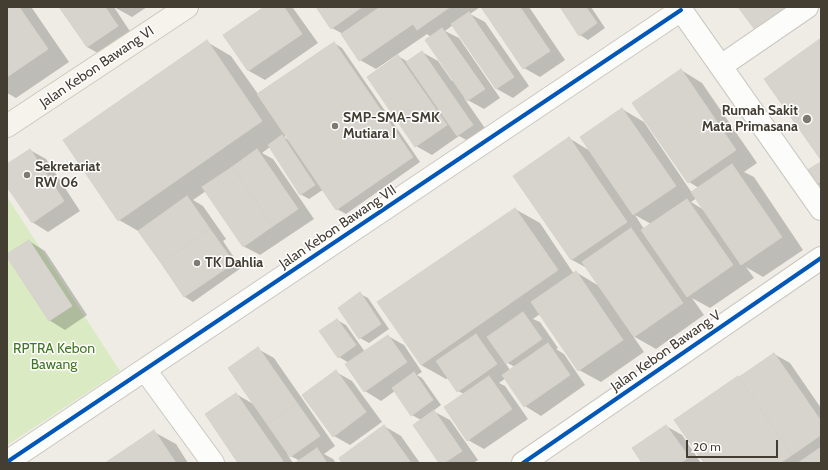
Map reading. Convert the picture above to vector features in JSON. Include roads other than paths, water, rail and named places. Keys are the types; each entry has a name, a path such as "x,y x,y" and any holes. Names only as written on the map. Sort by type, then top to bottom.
{"street":[{"name":"Jalan Kebon Bawang VI","path":"7,126 187,7"},
{"path":"721,66 807,7"},
{"path":"680,8 821,209"},
{"name":"Jalan Kebon Bawang VII","path":"7,462 680,8"},
{"name":"Jalan Kebon Bawang V","path":"523,463 821,258"},
{"path":"145,370 213,463"}],"place":[{"name":"Rumah Sakit Mata Primasana","path":"807,119"},
{"name":"SMP-SMA-SMK Mutiara I","path":"335,126"},
{"name":"Sekretariat RW 06","path":"27,175"},
{"name":"TK Dahlia","path":"197,263"}],"park label":[{"name":"RPTRA Kebon Bawang","path":"54,358"}]}
